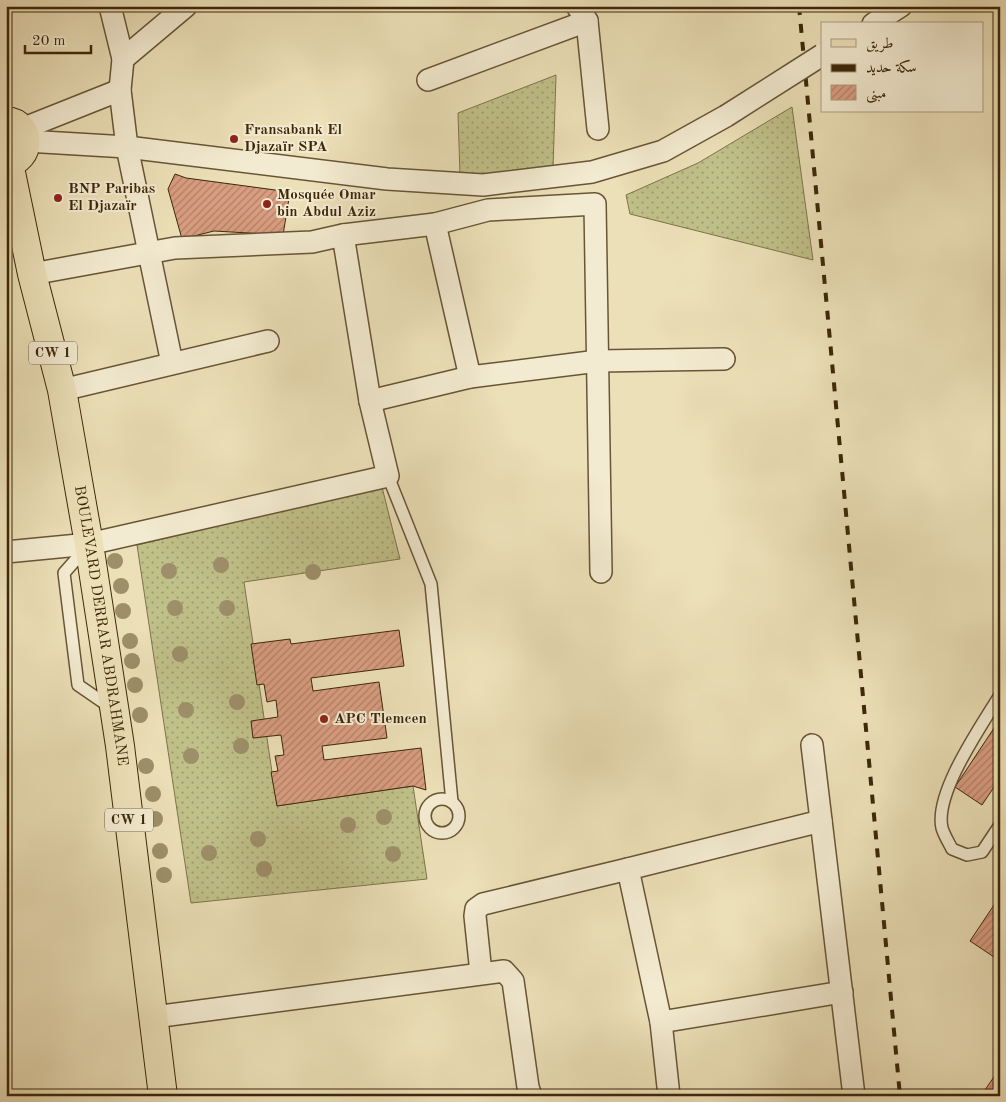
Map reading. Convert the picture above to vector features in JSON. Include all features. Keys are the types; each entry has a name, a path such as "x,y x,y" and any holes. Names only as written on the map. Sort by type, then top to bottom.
{"main road":[{"path":"8,163 22,154 18,130"},
{"name":"BOULEVARD DERRAR ABDRAHMANE","path":"8,163 32,274 62,390 89,544 115,710 163,1096"}],"street":[{"path":"110,6 123,59 120,90 127,147 172,363"},
{"path":"123,59 186,6"},
{"path":"876,22 901,6"},
{"path":"428,80 582,14 598,129"},
{"path":"18,130 127,147 387,179 483,185 592,172 663,151 726,116 821,56"},
{"path":"18,130 120,90"},
{"path":"32,274 175,248 312,242 343,235 435,224 488,210 595,204 601,572"},
{"path":"435,224 470,377"},
{"path":"6,552 89,544 388,476 370,401 343,235"},
{"path":"62,390 268,340"},
{"path":"370,401 470,377 598,360 724,359"},
{"path":"812,745 854,1096"},
{"path":"481,973 474,916 476,909 483,904 821,820"},
{"path":"628,869 661,1022 669,1096"},
{"path":"154,1017 504,971 513,981 528,1087 531,1096"},
{"path":"661,1022 842,992"}],"lane":[{"path":"388,476 432,584 452,802"},
{"path":"1000,695 954,774 943,804 942,828 952,849 967,855 982,852 1000,825"}],"green space":[{"path":"556,75 553,168 502,177 460,175 458,113"},
{"path":"792,107 813,260 630,214 626,195 698,163"},
{"path":"382,487 400,559 244,582 277,806 413,786 427,879 191,903 137,545"}],"building":[{"name":"Mosquée Omar bin Abdul Aziz","path":"175,174 186,178 290,192 283,235 214,231 182,239 168,189"},
{"name":"APC Tlemcen","path":"399,630 404,666 311,678 313,691 379,682 387,738 322,746 324,760 421,748 426,790 413,786 277,806 271,772 278,771 275,756 284,755 281,735 253,738 251,721 278,717 276,700 267,702 264,684 257,685 251,644 290,639 291,644"},
{"path":"1000,719 1000,778 982,805 955,787"},
{"path":"1000,896 1000,954 997,959 970,941"},
{"path":"1000,1068 1000,1096 994,1096 985,1090"}],"railway":[{"path":"799,6 900,1096"}],"place":[{"name":"Fransabank El Djazaïr SPA","path":"234,139"},
{"name":"BNP Paribas El Djazaïr","path":"58,198"},
{"name":"Mosquée Omar bin Abdul Aziz","path":"267,204"},
{"name":"APC Tlemcen","path":"324,719"}]}
